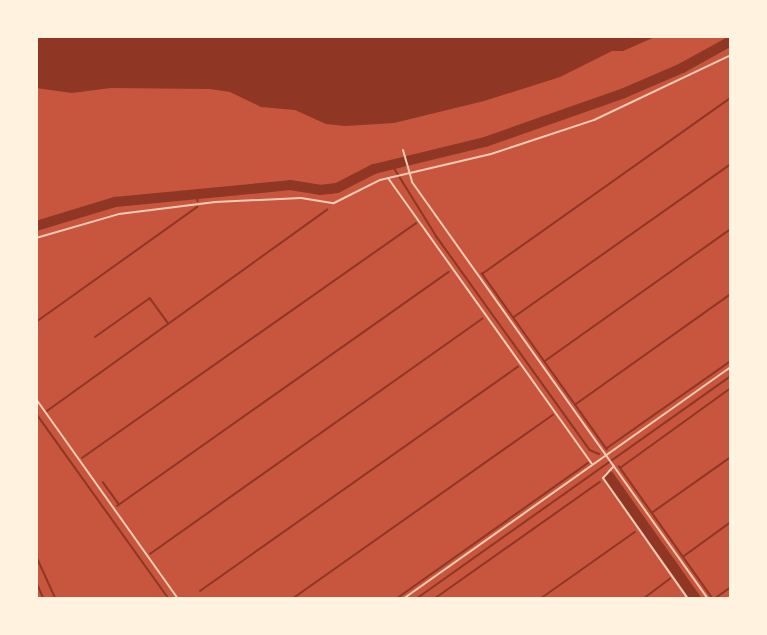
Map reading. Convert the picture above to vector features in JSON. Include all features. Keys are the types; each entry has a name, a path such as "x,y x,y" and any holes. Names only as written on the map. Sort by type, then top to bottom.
{"street":[{"path":"36,238 118,214 215,202 301,198 334,203 388,178 491,154 594,120 731,55"},
{"path":"403,150 409,172 708,599"},
{"path":"388,178 593,465"},
{"path":"403,599 731,367"},
{"path":"36,399 178,599"},
{"path":"611,463 603,478 688,599"}],"shaded area":[{"path":"36,36 657,36 623,51 612,51 560,77 484,101 394,123 345,126 326,124 295,110 261,107 230,92 210,89 111,88 72,93 36,88"}],"waterway":[{"path":"36,226 115,202 290,185 320,190 337,188 374,169 485,142 624,93 682,68 731,41"},
{"path":"607,450 482,274 731,98"},
{"path":"514,317 731,164"},
{"path":"393,166 437,237 590,450 599,454"},
{"path":"333,188 333,193"},
{"path":"197,193 198,201"},
{"path":"36,322 197,207"},
{"path":"47,411 327,210"},
{"path":"82,458 416,223"},
{"path":"545,361 731,229"},
{"path":"117,506 449,272"},
{"path":"576,404 731,294"},
{"path":"95,337 150,298 168,323"},
{"path":"150,554 482,319"},
{"path":"607,448 731,361"},
{"path":"200,591 518,367"},
{"path":"416,599 731,376"},
{"path":"620,468 731,388"},
{"path":"36,413 169,599"},
{"path":"292,599 553,415"},
{"path":"653,512 731,457"},
{"path":"396,599 588,463"},
{"path":"619,466 713,599"},
{"path":"609,476 696,599"},
{"path":"103,482 118,503"},
{"path":"434,599 600,482"},
{"path":"684,556 731,522"},
{"path":"540,599 635,532"},
{"path":"36,555 56,599"},
{"path":"643,599 670,579"},
{"path":"36,581 44,599"},
{"path":"714,599 731,587"}]}
